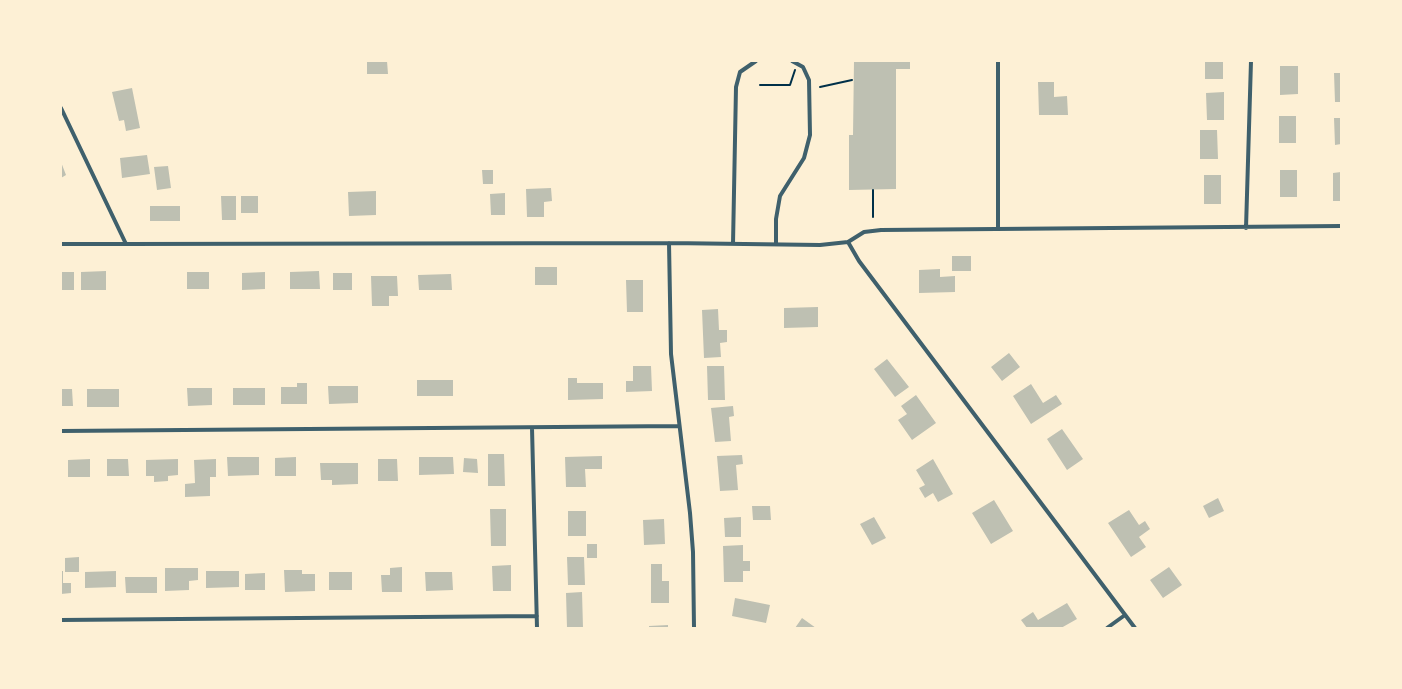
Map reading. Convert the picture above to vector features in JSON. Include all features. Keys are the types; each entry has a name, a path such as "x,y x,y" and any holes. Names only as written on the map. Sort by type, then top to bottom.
{"street":[{"path":"733,244 736,87 740,72 756,61"},
{"path":"776,244 776,219 780,196 804,158 810,135 809,80 803,68 799,64 792,61"},
{"path":"998,61 998,229"},
{"path":"1246,228 1251,61"},
{"path":"61,108 126,244"},
{"path":"61,244 669,243 820,245 848,242 857,235 873,230 1341,226"},
{"path":"848,242 859,261 1135,628"},
{"path":"669,243 671,354 693,552 694,628"},
{"path":"61,431 679,426"},
{"path":"532,428 537,628"},
{"path":"1108,628 1125,615"},
{"path":"61,620 536,616"}],"path":[{"path":"760,84 790,85 792,74 799,64"},
{"path":"820,87 852,80"},
{"path":"873,190 873,217"}],"building":[{"path":"367,61 387,61 388,74 367,74"},
{"path":"854,61 910,61 910,69 896,69 896,189 849,190 849,135 853,135"},
{"path":"1205,61 1223,61 1223,79 1205,79"},
{"path":"1280,66 1298,66 1298,94 1280,95"},
{"path":"1334,73 1341,73 1341,102 1335,102"},
{"path":"1038,82 1054,82 1054,97 1067,96 1068,115 1039,115"},
{"path":"132,88 140,128 126,131 124,120 119,121 112,92"},
{"path":"1224,92 1224,120 1207,120 1206,93"},
{"path":"1279,116 1296,116 1296,143 1279,143"},
{"path":"1334,118 1341,118 1341,144 1335,145"},
{"path":"1200,130 1217,130 1218,159 1200,159"},
{"path":"147,155 150,174 122,178 120,158"},
{"path":"61,162 66,175 61,178"},
{"path":"168,166 171,188 157,190 154,167"},
{"path":"482,170 493,170 493,184 483,184"},
{"path":"1280,170 1297,170 1297,197 1280,197"},
{"path":"1341,172 1341,201 1333,201 1333,173"},
{"path":"1204,175 1221,175 1221,204 1204,204"},
{"path":"551,188 552,201 544,202 544,217 527,217 526,189"},
{"path":"376,191 376,215 349,216 348,192"},
{"path":"505,193 505,215 491,215 490,194"},
{"path":"221,196 236,196 236,220 222,220"},
{"path":"241,196 258,196 258,213 241,213"},
{"path":"150,206 180,206 180,221 150,221"},
{"path":"952,256 971,256 971,271 952,271"},
{"path":"535,267 557,267 557,285 535,285"},
{"path":"940,269 940,277 955,276 955,292 919,293 919,270"},
{"path":"106,271 106,290 81,290 81,272"},
{"path":"319,271 320,289 290,289 290,272"},
{"path":"61,272 74,272 74,290 61,290"},
{"path":"187,272 209,272 209,289 187,289"},
{"path":"265,272 265,289 242,290 242,273"},
{"path":"333,273 352,273 352,290 333,290"},
{"path":"451,274 452,290 419,290 418,275"},
{"path":"371,276 397,276 398,296 389,296 389,306 372,306"},
{"path":"626,280 643,280 643,312 627,312"},
{"path":"818,307 818,327 784,328 784,308"},
{"path":"718,309 719,330 727,330 727,342 720,343 721,357 704,358 702,310"},
{"path":"1009,353 1020,367 1002,381 991,367"},
{"path":"887,359 909,387 895,397 874,369"},
{"path":"633,366 651,366 652,391 626,392 626,381 633,381"},
{"path":"707,366 724,366 725,400 708,400"},
{"path":"568,378 577,378 577,383 603,383 603,399 568,400"},
{"path":"417,380 453,380 453,396 417,396"},
{"path":"297,383 307,383 307,404 281,404 281,387 297,387"},
{"path":"1031,384 1043,403 1056,395 1062,404 1031,424 1013,396"},
{"path":"328,386 358,386 358,403 329,404"},
{"path":"187,388 212,388 212,405 188,406"},
{"path":"233,388 265,388 265,405 233,405"},
{"path":"61,389 72,389 73,406 61,406"},
{"path":"87,389 119,389 119,407 87,407"},
{"path":"916,395 936,423 912,440 898,420 907,414 901,406"},
{"path":"733,406 734,416 729,417 731,441 715,442 711,408"},
{"path":"1062,429 1083,459 1067,470 1047,439"},
{"path":"488,454 504,454 505,486 488,486"},
{"path":"742,455 743,464 736,465 738,490 720,491 717,456"},
{"path":"602,456 602,469 585,469 586,487 566,487 565,457"},
{"path":"227,457 259,457 259,475 228,476"},
{"path":"296,457 296,476 275,476 275,458"},
{"path":"419,457 453,457 454,474 419,475"},
{"path":"464,458 477,459 478,473 463,472"},
{"path":"90,459 90,477 68,477 68,460"},
{"path":"107,459 128,459 129,476 107,476"},
{"path":"178,459 178,475 168,476 168,481 154,482 154,476 146,476 146,460"},
{"path":"216,459 216,477 210,477 210,496 185,497 185,484 195,483 194,460"},
{"path":"378,459 397,459 398,481 378,481"},
{"path":"933,459 953,494 938,502 933,493 925,498 919,488 925,485 916,470"},
{"path":"320,463 358,463 358,484 332,485 332,480 321,480"},
{"path":"1218,498 1224,511 1209,518 1203,506"},
{"path":"994,500 1013,531 991,544 972,513"},
{"path":"752,506 770,506 771,520 753,520"},
{"path":"490,509 506,509 506,546 491,546"},
{"path":"1129,510 1139,525 1145,521 1150,529 1139,537 1146,547 1131,557 1108,523"},
{"path":"568,511 586,511 586,536 568,536"},
{"path":"741,517 741,537 725,537 724,518"},
{"path":"874,517 886,538 872,545 860,524"},
{"path":"664,519 665,544 644,545 643,520"},
{"path":"587,544 597,544 597,558 587,558"},
{"path":"743,545 743,561 750,561 750,571 743,571 743,582 724,582 723,546"},
{"path":"79,557 79,572 65,572 65,558"},
{"path":"567,557 584,557 585,585 568,585"},
{"path":"651,564 662,564 662,581 669,581 669,603 651,603"},
{"path":"511,565 511,591 493,591 492,566"},
{"path":"402,567 402,592 382,592 381,575 390,575 390,568"},
{"path":"1169,567 1182,585 1163,598 1150,580"},
{"path":"165,568 198,568 198,580 189,581 189,590 165,591"},
{"path":"284,570 302,570 302,574 315,574 315,591 285,592"},
{"path":"61,571 63,571 63,583 71,583 71,593 61,594"},
{"path":"116,571 116,587 85,588 85,572"},
{"path":"206,571 239,571 239,587 206,588"},
{"path":"329,572 352,572 352,590 329,590"},
{"path":"425,572 452,572 453,590 426,591"},
{"path":"265,573 265,590 245,590 245,574"},
{"path":"125,577 157,577 157,593 126,593"},
{"path":"582,592 583,628 567,628 566,593"},
{"path":"735,598 770,605 766,623 732,616"},
{"path":"1067,603 1077,619 1061,628 1027,628 1021,620 1033,612 1038,620"},
{"path":"802,618 816,628 795,628"},
{"path":"668,625 668,628 649,628 649,626"}]}
